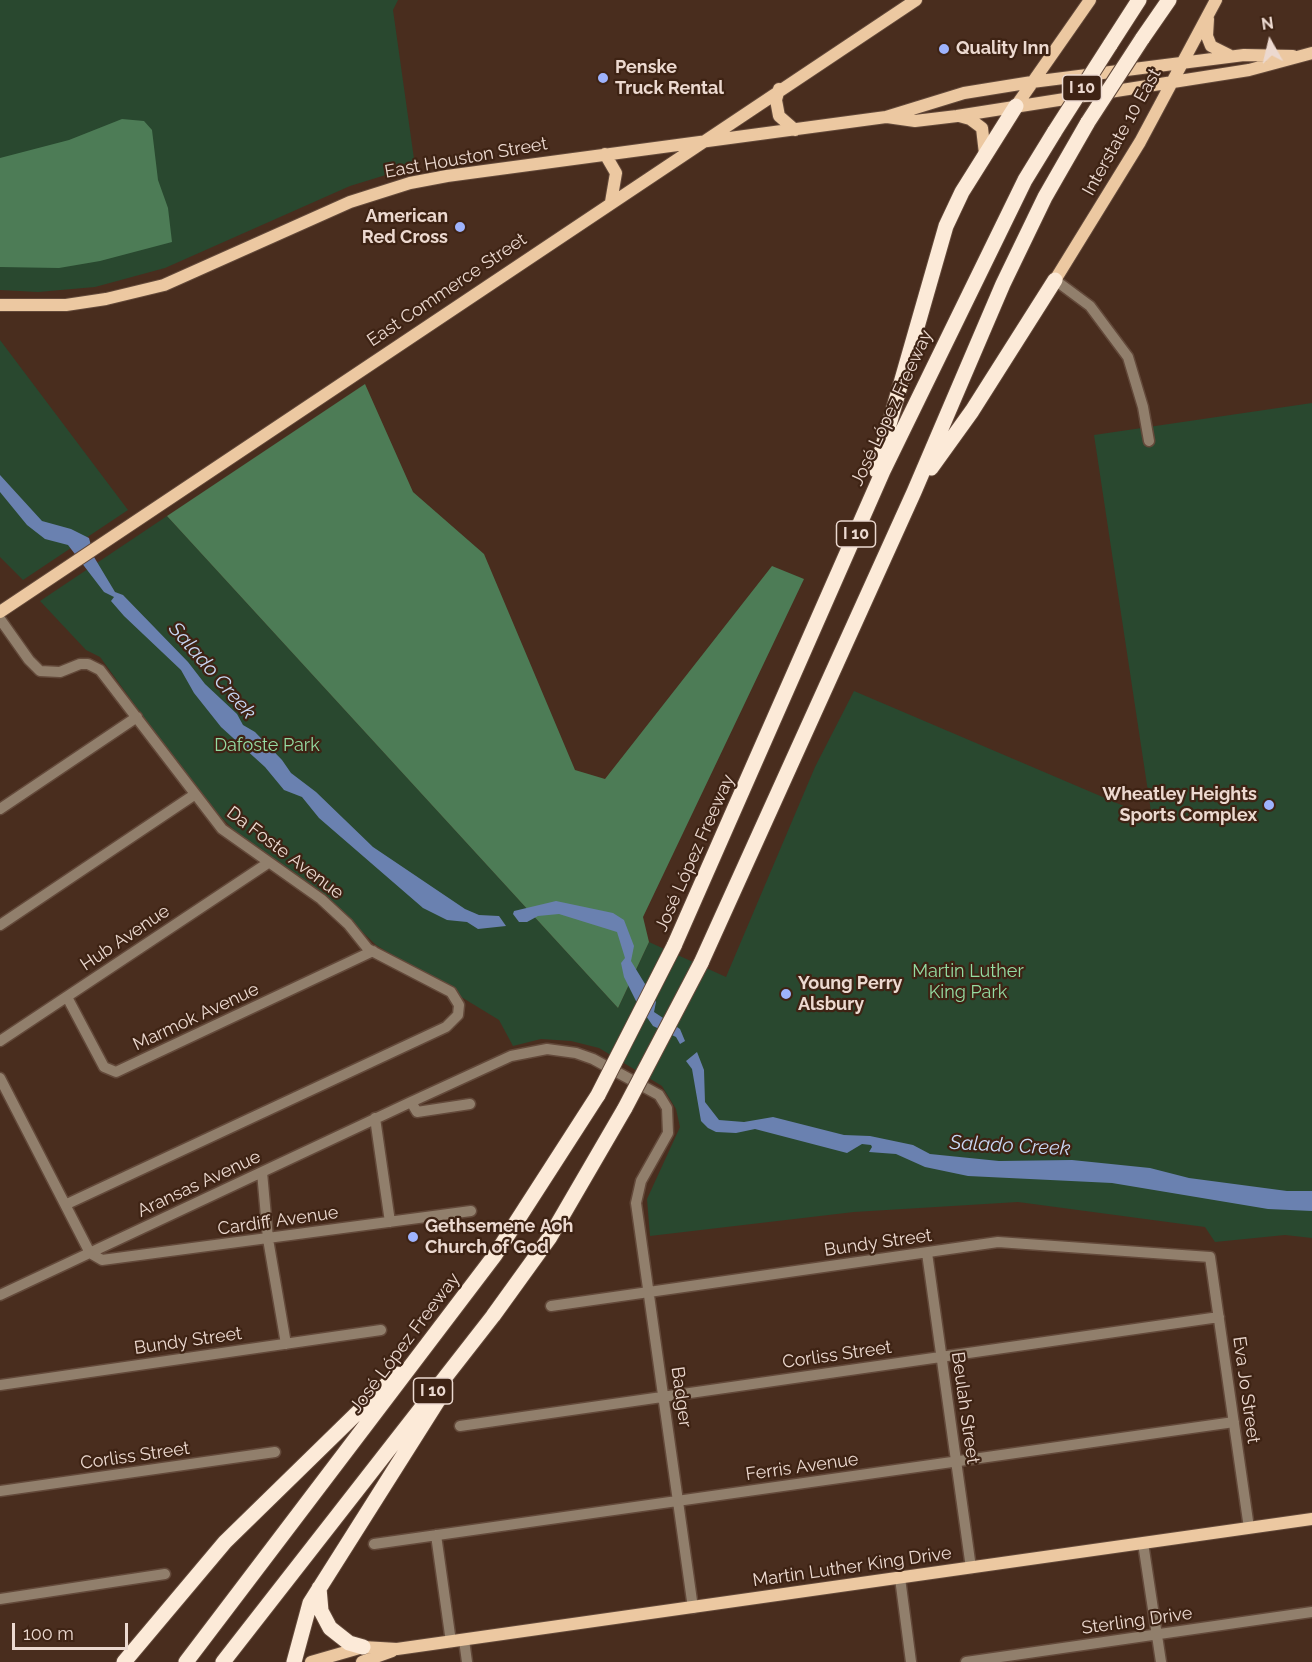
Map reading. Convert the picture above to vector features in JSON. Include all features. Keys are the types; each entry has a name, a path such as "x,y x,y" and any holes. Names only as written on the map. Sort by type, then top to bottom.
{"highway":[{"name":"José López Freeway","path":"186,1662 495,1256 598,1095 674,946 860,526 964,303 1025,180 1139,0"},
{"name":"I 10","path":"223,1662 493,1316 550,1237 626,1108 701,963 914,492 1003,284 1045,197 1088,122 1168,0"},
{"path":"860,526 946,226 962,192 1016,106"},
{"path":"914,492 972,411 1054,279"},
{"path":"294,1662 303,1623 319,1588 493,1316"},
{"path":"124,1662 183,1589 252,1514 424,1350"},
{"path":"319,1588 321,1611 330,1628 362,1655"}],"main road":[{"name":"East Commerce Street","path":"0,612 699,142 916,0"},
{"path":"1016,106 1090,0"},
{"name":"Interstate 10 East","path":"1054,279 1140,142 1216,0"},
{"path":"1208,17 1207,36 1211,46 1233,56"},
{"name":"East Houston Street","path":"886,117 915,121 957,116 1249,70 1312,52"},
{"name":"East Houston Street","path":"0,305 66,305 164,285 340,206 381,192 447,176 886,117 964,93 1032,82 1233,56 1293,56"},
{"path":"779,89 776,100 779,116 795,130"},
{"path":"957,116 970,119 982,128 985,154"},
{"path":"604,154 616,173 611,202"},
{"name":"Martin Luther King Drive","path":"311,1662 1312,1519"}],"street":[{"path":"1054,279 1090,306 1128,357 1143,407 1149,441"},
{"name":"Da Foste Avenue","path":"0,619 29,660 40,671 60,672 80,664 94,667 107,678 222,829 332,908 373,951 451,992 459,1005 455,1019 446,1027 67,1204"},
{"path":"0,809 137,717"},
{"path":"0,925 194,795"},
{"name":"Hub Avenue","path":"0,1041 268,862"},
{"name":"Marmok Avenue","path":"67,997 104,1067 116,1072 373,951"},
{"name":"Aransas Avenue","path":"2,1291 90,1253 501,1060 529,1050 556,1049 586,1056 653,1092 667,1108 668,1132 638,1191"},
{"path":"0,1078 67,1204 90,1253"},
{"path":"411,1102 417,1112 470,1104"},
{"path":"375,1119 390,1222"},
{"path":"262,1172 268,1239 286,1344"},
{"name":"Badger","path":"638,1191 636,1203 693,1608"},
{"name":"Cardiff Avenue","path":"90,1253 102,1260 471,1211"},
{"name":"Bundy Street","path":"551,1306 1009,1241 1210,1257"},
{"name":"Beulah Street","path":"927,1253 972,1568"},
{"name":"Eva Jo Street","path":"1210,1257 1249,1528"},
{"name":"Corliss Street","path":"460,1426 1219,1317"},
{"name":"Bundy Street","path":"0,1385 381,1330"},
{"name":"Ferris Avenue","path":"374,1544 1234,1422"},
{"name":"Corliss Street","path":"0,1491 275,1452"},
{"path":"435,1535 451,1642"},
{"path":"1143,1543 1161,1662"},
{"path":"0,1599 165,1574"},
{"path":"900,1578 912,1662"},
{"name":"Sterling Drive","path":"966,1662 1312,1612"},
{"path":"464,1640 467,1662"}],"green space":[{"path":"0,0 398,0 393,10 415,166 350,186 165,268 95,287 38,292 0,290"},
{"path":"122,119 144,121 152,130 158,180 168,208 172,242 100,261 59,268 0,267 0,158 69,140"},
{"path":"0,340 128,510 23,580 0,557"},
{"path":"365,384 413,492 484,554 575,770 605,779 772,566 804,579 643,917 649,942 618,1008 167,516"},
{"name":"Martin Luther King Park","path":"1312,403 1312,1238 1285,1235 1215,1242 1205,1227 1018,1202 854,1212 650,1236 647,1199 680,1127 676,1109 662,1086 599,1048 571,1041 541,1039 513,1046 499,1020 376,945 320,891 244,840 204,800 100,657 86,650 40,601 167,516 618,1008 649,942 726,977 815,767 854,691 1152,818 1094,435"}],"water":[{"path":"0,475 42,521 71,529 89,538 94,557 115,592 123,595 188,662 205,684 237,714 243,725 255,732 282,760 291,773 316,792 373,847 465,909 479,915 499,916 506,926 478,929 467,922 447,920 423,908 319,818 302,797 284,790 265,767 221,727 194,693 181,670 124,616 111,601 114,597 104,592 68,545 45,539 27,525 0,492"},
{"path":"556,901 613,913 624,920 634,946 631,961 656,1002 654,1012 680,1029 685,1041 680,1044 676,1037 653,1026 637,1003 624,977 621,963 625,958 617,932 559,914 538,916 527,922 519,922 513,914 514,911"},
{"path":"697,1052 704,1070 705,1102 719,1120 744,1122 773,1117 844,1135 870,1136 913,1145 930,1154 999,1161 1072,1160 1150,1168 1189,1178 1287,1191 1312,1191 1312,1211 1268,1209 1112,1183 968,1176 925,1167 896,1154 869,1152 871,1145 862,1144 847,1153 755,1129 736,1133 716,1132 701,1121 692,1069 686,1061"}],"place":[{"name":"Quality Inn","path":"944,49"},
{"name":"Penske Truck Rental","path":"603,78"},
{"name":"American Red Cross","path":"460,227"},
{"name":"Wheatley Heights Sports Complex","path":"1269,805"},
{"name":"Young Perry Alsbury","path":"786,994"},
{"name":"Gethsemene Aoh Church of God","path":"413,1237"}],"water label":[{"name":"Salado Creek","path":"212,671"},
{"name":"Salado Creek","path":"1010,1146"}],"park label":[{"name":"Dafoste Park","path":"267,746"}]}
